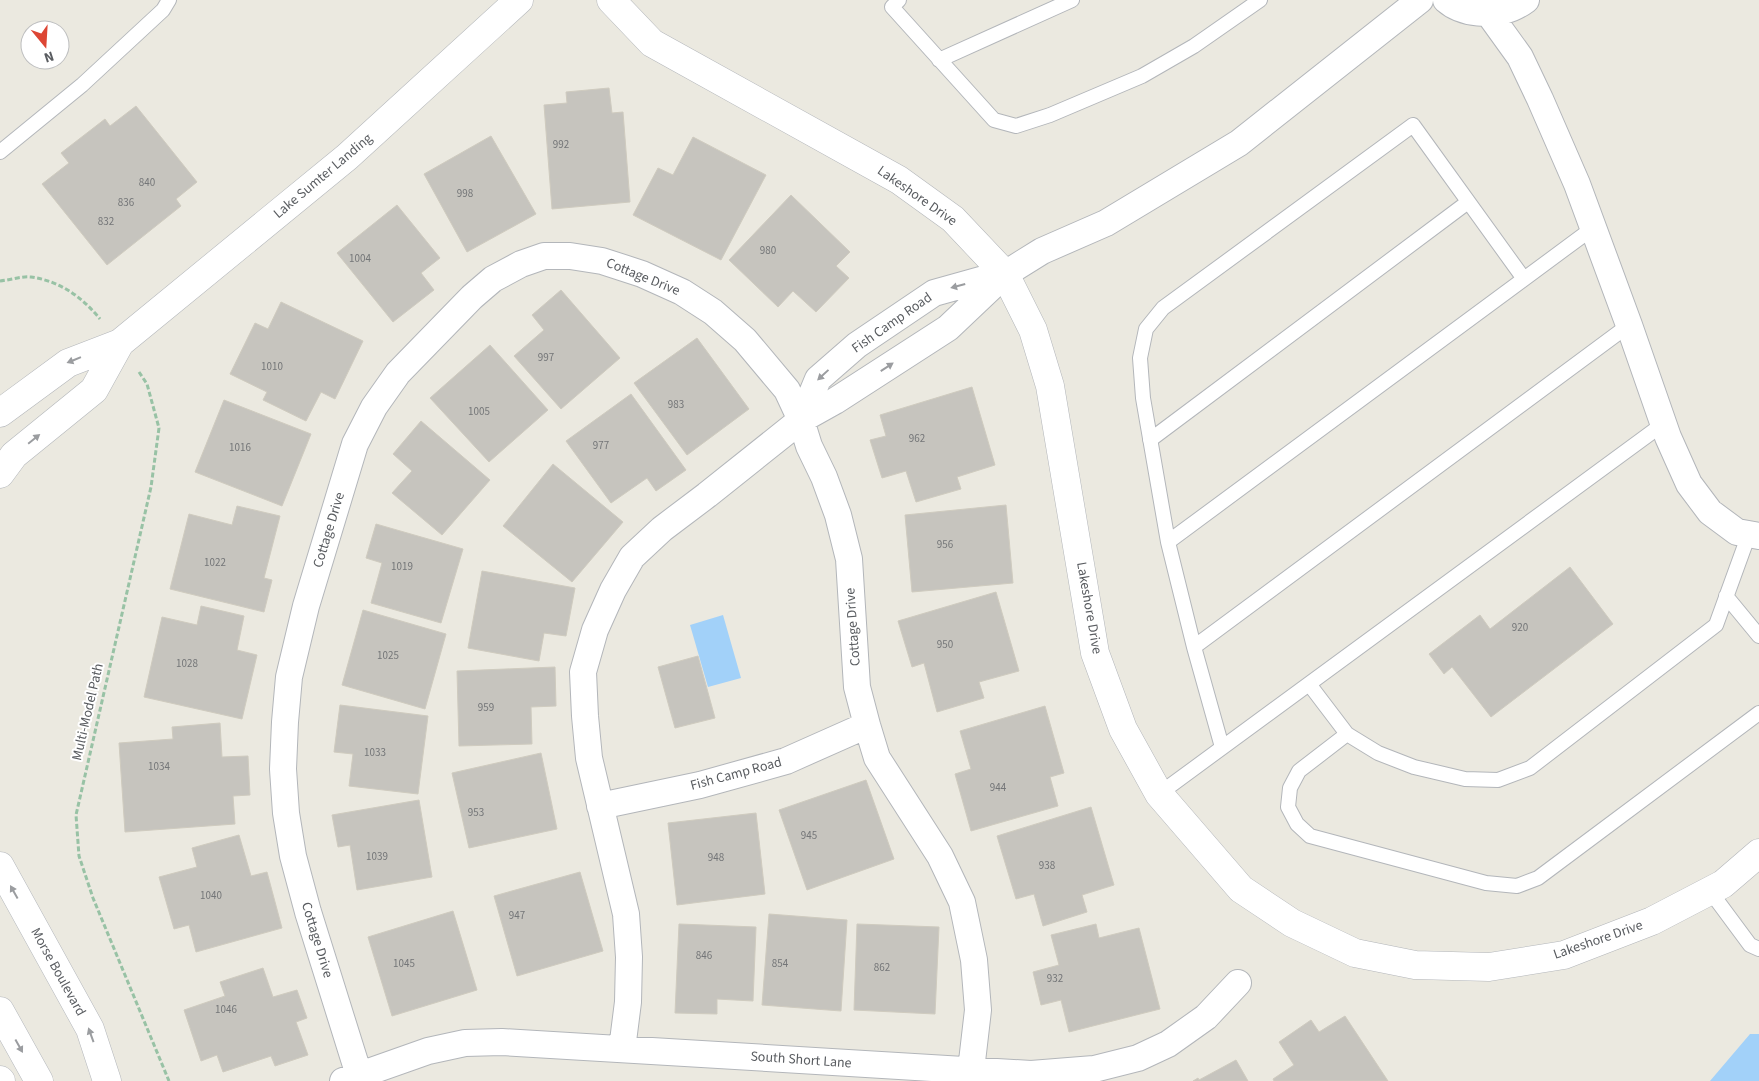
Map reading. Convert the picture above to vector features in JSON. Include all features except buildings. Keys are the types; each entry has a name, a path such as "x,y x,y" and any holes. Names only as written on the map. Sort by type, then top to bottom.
{"street":[{"name":"Lake Sumter Landing","path":"0,413 68,362 120,343 347,157 519,0"},
{"name":"Lakeshore Drive","path":"612,0 652,43 899,180 953,219 1005,274 1033,330 1050,386 1095,652 1123,729 1159,794 1241,889 1292,923 1355,953 1414,965 1489,967 1564,955 1652,921 1724,884 1759,853"},
{"path":"1005,274 1042,251 1106,223 1239,143 1420,0"},
{"path":"1446,0 1469,11 1489,14 1512,8 1526,0"},
{"path":"1489,14 1520,57 1577,184 1663,424 1689,484 1710,512 1737,532 1754,535"},
{"name":"Cottage Drive","path":"351,1078 293,856 286,813 283,769 289,677 306,606 355,444 374,407 398,373 439,330 493,279 521,264 544,256 570,256 602,261 642,274 682,292 713,312 745,340 787,390 801,420 809,446 824,477 838,516 849,559 858,686 866,725 877,758 940,856 962,902 974,960 978,1010 971,1070"},
{"name":"Fish Camp Road","path":"801,420 818,379 857,345 934,293 1005,274"},
{"name":"Fish Camp Road","path":"622,1049 628,1002 629,957 626,914 589,758 584,716 583,672 595,630 612,590 632,557 662,529 801,420 835,401 948,328 1005,274"},
{"name":"Lake Sumter Landing","path":"0,474 14,455 94,390 120,343"},
{"name":"Fish Camp Road","path":"600,806 700,786 786,761 866,725"},
{"name":"Morse Boulevard","path":"0,866 90,1030 107,1081"},
{"name":"South Short Lane","path":"351,1078 428,1051 465,1043 502,1042 1032,1074 1094,1069 1138,1058 1168,1044 1206,1017 1238,983"},
{"path":"0,1011 39,1081"}],"lane":[{"path":"0,152 82,85 163,10 169,0"},
{"path":"899,0 892,7 994,120 1016,126 1050,115 1142,76 1194,46 1260,0"},
{"path":"939,60 1072,0"},
{"path":"1222,747 1194,648 1168,542 1143,398 1140,358 1146,329 1163,308 1413,126 1524,279"},
{"path":"1150,440 1468,202"},
{"path":"1168,542 1593,228"},
{"path":"1194,648 1629,325"},
{"path":"1159,794 1663,424"},
{"path":"1309,684 1347,734 1378,754 1414,767 1465,779 1498,780 1530,768 1716,626 1726,596 1754,535"},
{"path":"1726,596 1759,636"},
{"path":"1347,734 1299,771 1290,788 1288,807 1297,824 1310,836 1486,883 1517,886 1538,878 1545,873 1759,713"},
{"path":"1710,891 1750,945 1759,949"}],"path":[{"name":"Multi-Model Path","path":"0,281 29,277 58,284 89,306 120,343 147,384 159,428 151,487 76,815 79,856 93,898 168,1081"}],"water":[{"path":"723,615 741,678 708,687 690,625"},
{"path":"1750,1034 1759,1034 1759,1081 1710,1081"}]}
